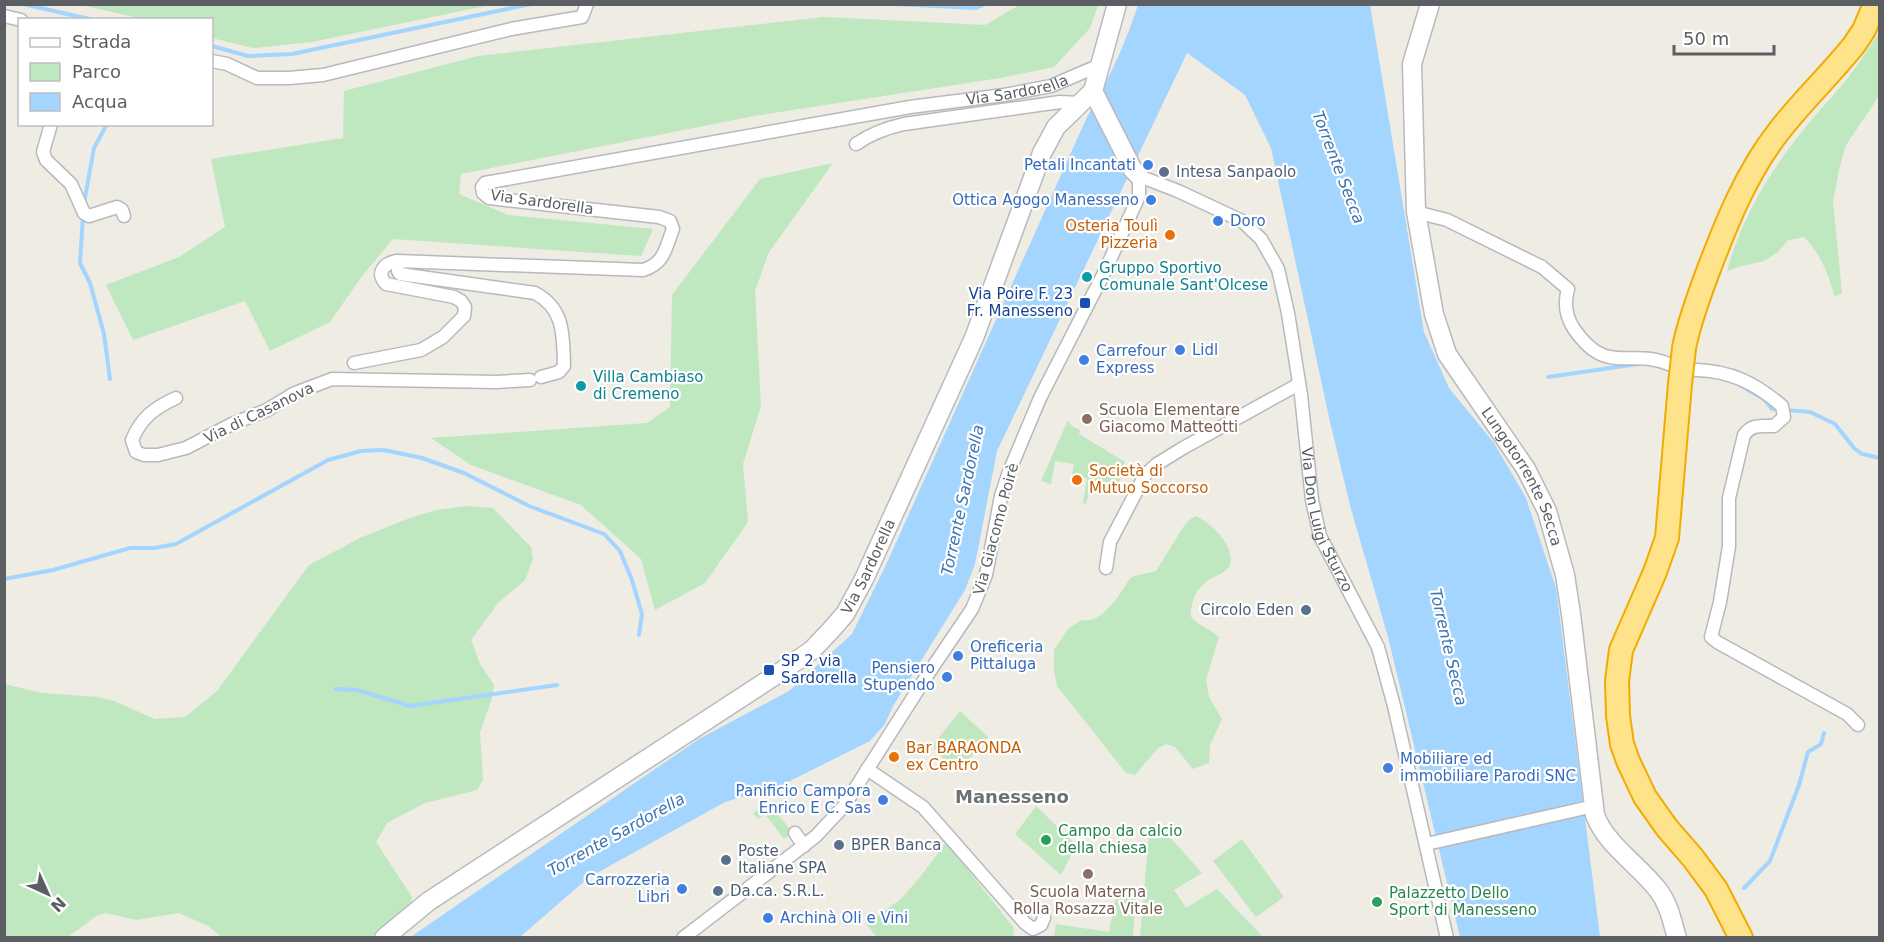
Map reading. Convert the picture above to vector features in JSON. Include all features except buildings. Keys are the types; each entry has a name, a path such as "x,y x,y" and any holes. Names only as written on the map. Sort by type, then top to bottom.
{"highway":[{"path":"1741,938 1716,889 1654,810 1628,761 1622,744 1618,716 1617,681 1621,650 1655,572 1667,538 1689,324 1702,288 1736,202 1761,155 1854,45 1864,30 1875,4"}],"main road":[{"path":"1117,4 1090,98 1136,173"},
{"name":"Lungotorrente Secca","path":"1430,4 1412,64 1416,212 1434,314 1446,354 1526,468 1547,511 1564,575 1571,614 1587,808 1602,830 1664,899 1677,938"},
{"name":"Via Sardorella","path":"384,938 429,901 788,667 812,650 845,614 864,579 974,338 1042,153 1056,127 1090,98"}],"street":[{"path":"213,61 226,64 257,78 323,75 511,29 582,17 587,4"},
{"name":"Via Sardorella","path":"397,261 643,270 653,267 661,260 673,229 670,221 659,217 489,198 483,193 484,185 488,182 910,107 1004,95 1051,86 1100,65"},
{"path":"856,144 870,134 904,124 1090,98"},
{"path":"50,126 43,152 46,160 71,184 84,213 89,216 117,207 122,210 124,216"},
{"name":"Via Don Luigi Sturzo","path":"1136,173 1234,217 1251,228 1261,239 1278,269 1288,313 1299,384 1312,500 1320,536 1378,647 1394,706 1447,938"},
{"name":"Via Giacomo Poirè","path":"682,938 804,846 844,806 978,598 986,574 1001,496 1009,471 1048,381 1104,273 1138,196 1136,173"},
{"path":"1416,212 1447,220 1542,267 1568,289 1564,302 1571,324 1580,338 1594,352 1613,359 1651,358 1683,367 1718,371 1743,380 1782,406 1784,417 1774,426 1755,426 1748,429 1744,435 1729,498 1729,546 1720,602 1711,636 1717,642 1847,714 1858,725"},
{"path":"354,363 421,350 443,337 464,316 465,307 454,297 386,284 381,270 386,264 397,261"},
{"name":"Via di Casanova","path":"176,398 155,408 137,428 132,440 136,452 144,455 158,455 186,448 232,424 267,410 295,393 332,379 496,382 536,379 559,372 564,366 561,321 543,298 535,293 400,274 397,261"},
{"path":"1106,568 1110,542 1145,475 1157,464 1183,448 1299,384"},
{"path":"867,769 923,807 1036,933 1044,918"},
{"path":"1431,843 1587,808"},
{"path":"795,833 804,846"}],"green space":[{"path":"490,4 312,42 253,48 213,38 213,18 138,18 82,5"},
{"path":"1021,4 1098,5 1090,28 1054,67 1000,78 754,116 461,174 459,194 508,215 653,229 641,256 393,239 362,276 330,322 270,351 245,301 133,340 106,285 179,257 225,227 211,159 343,138 344,91 478,56 824,17 985,25"},
{"path":"1879,33 1879,96 1846,145 1833,202 1842,293 1835,297 1823,265 1815,250 1804,237 1788,240 1778,252 1764,261 1727,271 1740,234 1766,182 1800,134 1852,73"},
{"path":"833,163 769,252 755,291 761,406 743,464 748,522 705,583 655,610 641,559 581,505 471,465 431,438 647,423 670,407 672,295 760,179"},
{"path":"1068,420 1072,426 1080,430 1079,434 1125,462 1118,487 1092,482 1086,504 1083,503 1087,478 1072,475 1074,464 1055,461 1051,484 1041,481"},
{"path":"466,506 493,508 531,547 533,559 525,580 498,603 471,640 480,664 494,685 480,732 483,780 477,790 425,803 387,823 376,842 412,897 410,908 371,937 222,937 208,926 179,913 136,920 106,913 96,916 68,937 5,937 4,684 42,693 98,697 114,701 155,719 185,717 217,691 309,565 360,538 410,518 437,510"},
{"path":"1196,516 1216,531 1230,553 1231,561 1228,568 1202,585 1193,600 1191,611 1191,617 1194,620 1219,637 1206,680 1209,697 1222,719 1210,745 1209,763 1193,769 1175,747 1166,744 1158,748 1135,775 1126,773 1057,686 1054,650 1068,629 1082,620 1090,620 1105,612 1131,577 1156,571 1184,526"},
{"path":"960,711 988,737 957,773 932,746"},
{"path":"769,803 792,832 784,839 765,814 758,819 753,813"},
{"name":"Campo da calcio della chiesa","path":"1036,806 1076,845 1061,875 1015,834"},
{"path":"1150,824 1167,834 1202,873 1174,890 1186,908 1217,889 1263,937 1140,937"},
{"path":"1242,839 1284,897 1256,917 1213,861"},
{"path":"946,842 1013,927 1013,937 877,937 866,924 901,899"},
{"path":"1117,892 1136,893 1133,937 1054,937 1056,924 1109,932"}],"water":[{"path":"1138,5 1370,5 1424,332 1449,388 1494,443 1526,498 1556,588 1600,937 1460,937 1388,637 1351,509 1330,422 1271,148 1245,95 1187,53 997,451 975,564 965,590 893,706 885,724 870,741 782,785 725,802 588,878 520,937 409,938 699,739 789,691 852,634 886,565 1087,117 1116,62"}],"waterway":[{"path":"23,4 85,18"},
{"path":"213,46 248,56 292,54 531,4"},
{"path":"895,4 976,8 985,4"},
{"path":"84,203 94,148 106,126"},
{"path":"83,216 80,263 90,283 104,334 110,379"},
{"path":"1548,377 1638,364"},
{"path":"1738,384 1764,399 1772,409 1779,409"},
{"path":"1786,410 1810,412 1835,424 1854,448 1862,454 1880,458"},
{"path":"4,579 53,570 130,548 154,548 176,544 328,460 361,451 384,450 422,458 464,473 529,506 604,534 620,551 632,580 642,614 639,635"},
{"path":"335,689 357,690 410,706 557,685"},
{"path":"1744,888 1770,861 1799,785 1808,752 1821,744 1824,733"}],"place":[{"name":"Petali Incantati","path":"1148,165"},
{"name":"Intesa Sanpaolo","path":"1164,172"},
{"name":"Ottica Agogo Manesseno","path":"1151,200"},
{"name":"Doro","path":"1218,221"},
{"name":"Osteria Toulì Pizzeria","path":"1170,235"},
{"name":"Gruppo Sportivo Comunale Sant'Olcese","path":"1087,277"},
{"name":"Via Poire F. 23 Fr. Manesseno","path":"1085,303"},
{"name":"Lidl","path":"1180,350"},
{"name":"Carrefour Express","path":"1084,360"},
{"name":"Villa Cambiaso di Cremeno","path":"581,386"},
{"name":"Scuola Elementare Giacomo Matteotti","path":"1087,419"},
{"name":"Società di Mutuo Soccorso","path":"1077,480"},
{"name":"Circolo Eden","path":"1306,610"},
{"name":"Oreficeria Pittaluga","path":"958,656"},
{"name":"SP 2 via Sardorella","path":"769,670"},
{"name":"Pensiero Stupendo","path":"947,677"},
{"name":"Bar BARAONDA ex Centro","path":"894,757"},
{"name":"Mobiliare ed immobiliare Parodi SNC","path":"1388,768"},
{"name":"Panificio Campora Enrico E C. Sas","path":"883,800"},
{"name":"Campo da calcio della chiesa","path":"1046,840"},
{"name":"BPER Banca","path":"839,845"},
{"name":"Poste Italiane SPA","path":"726,860"},
{"name":"Scuola Materna Rolla Rosazza Vitale","path":"1088,874"},
{"name":"Carrozzeria Libri","path":"682,889"},
{"name":"Da.ca. S.R.L.","path":"718,891"},
{"name":"Palazzetto Dello Sport di Manesseno","path":"1377,902"},
{"name":"Archinà Oli e Vini","path":"768,918"}],"district":[{"name":"Manesseno","path":"1012,797"}],"water label":[{"name":"Torrente Secca","path":"1339,167"},
{"name":"Torrente Sardorella","path":"962,500"},
{"name":"Torrente Secca","path":"1449,647"},
{"name":"Torrente Sardorella","path":"616,834"}]}
